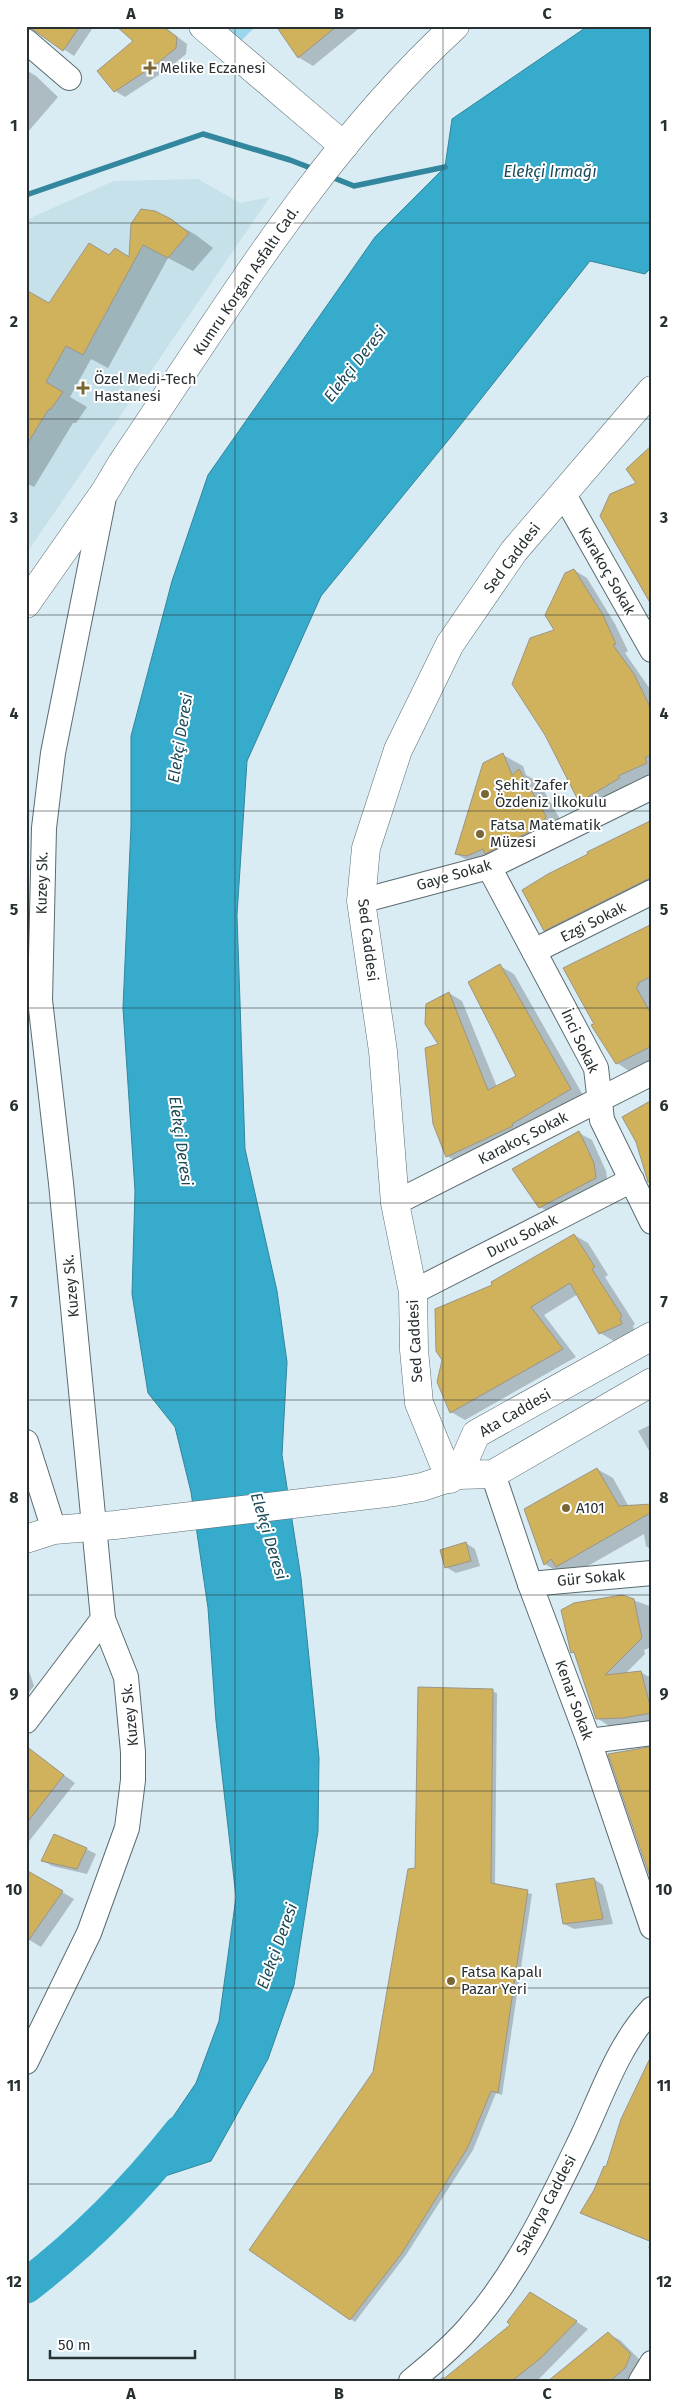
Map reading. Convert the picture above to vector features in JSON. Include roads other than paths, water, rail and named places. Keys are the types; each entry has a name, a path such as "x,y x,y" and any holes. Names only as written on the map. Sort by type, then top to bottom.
{"main road":[{"path":"203,26 340,152"},
{"name":"Kumru Korgan Asfaltı Cad.","path":"26,604 106,490 122,463 302,197 421,58 455,26"},
{"name":"Sed Caddesi","path":"454,1477 419,1403 414,1350 413,1292 395,1203 383,1051 361,901 366,848 398,750 445,653 514,551 652,390"},
{"name":"Ata Caddesi","path":"454,1477 476,1434 652,1336"},
{"path":"26,1539 54,1530 104,1526 394,1492 454,1477 493,1474 652,1382"},
{"path":"26,1525 54,1530"}],"street":[{"path":"26,40 69,78"},
{"name":"Kuzey Sk.","path":"26,2062 89,1933 127,1828 133,1780 133,1752 126,1677 103,1619 104,1526 40,1000 44,828 53,753 106,490"},
{"name":"Karakoç Sokak","path":"563,493 652,650"},
{"name":"Gaye Sokak","path":"361,901 489,867 652,787"},
{"name":"İnci Sokak","path":"489,867 596,1068 602,1120 652,1222"},
{"name":"Ezgi Sokak","path":"534,951 652,892"},
{"path":"26,978 41,957"},
{"name":"Karakoç Sokak","path":"395,1203 652,1073"},
{"name":"Duru Sokak","path":"413,1292 632,1180"},
{"path":"26,1442 54,1530"},
{"name":"Kenar Sokak","path":"493,1474 530,1584 589,1740 652,1927"},
{"name":"Gür Sokak","path":"530,1584 652,1573"},
{"path":"26,1721 103,1619"},
{"path":"589,1740 652,1733"},
{"name":"Sakarya Caddesi","path":"411,2381 472,2324 516,2262 558,2186 622,2051 636,2026 652,2009"},
{"path":"641,2381 652,2363"}],"water":[{"name":"Elekçi Irmağı","path":"588,26 652,26 652,267 645,274 590,261 450,438 321,596 247,761 237,915 245,1149 277,1291 287,1362 282,1455 301,1578 319,1758 318,1831 294,1985 268,2059 211,2161 150,2181 154,2145 196,2083 219,2021 236,1897 216,1721 208,1608 191,1492 175,1427 148,1393 132,1294 135,1191 123,1008 131,826 131,736 172,581 208,475 375,237 445,167 452,119"}],"waterway":[{"path":"26,195 203,134 290,160 316,170"},
{"path":"329,176 354,186 445,167"},
{"name":"Elekçi Deresi","path":"26,2286 89,2233 146,2174 181,2132"}],"place":[{"name":"Melike Eczanesi","path":"150,68"},
{"name":"Özel Medi-Tech Hastanesi","path":"83,388"},
{"name":"Şehit Zafer Özdeniz İlkokulu","path":"485,794"},
{"name":"Fatsa Matematik Müzesi","path":"480,834"},
{"name":"A101","path":"566,1508"},
{"name":"Fatsa Kapalı Pazar Yeri","path":"451,1981"}]}
